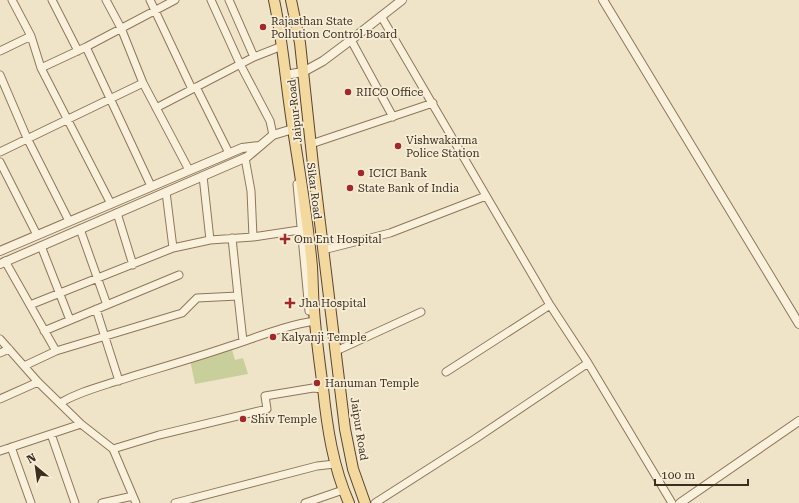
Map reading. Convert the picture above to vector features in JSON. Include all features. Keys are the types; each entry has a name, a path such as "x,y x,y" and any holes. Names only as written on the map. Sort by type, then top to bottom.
{"main road":[{"name":"Sikar Road","path":"274,0 298,157 305,229 312,267 312,321 320,389 325,410 333,464 341,491 349,503"},
{"name":"Jaipur Road","path":"291,0 300,43 338,378 353,469 365,503"}],"street":[{"path":"12,0 31,36 41,68 66,120 117,213 133,265"},
{"path":"52,0 78,51"},
{"path":"106,0 121,28 143,83 195,180"},
{"path":"150,0 194,88 229,153"},
{"path":"41,68 86,47 175,0"},
{"path":"211,0 240,64 270,120 273,135"},
{"path":"229,0 254,57"},
{"path":"285,75 303,72 323,61 402,0"},
{"path":"603,0 799,324"},
{"path":"381,16 550,305 588,363 672,503"},
{"path":"0,50 31,36"},
{"path":"352,40 392,117"},
{"path":"156,108 254,57 282,46"},
{"path":"86,47 151,186"},
{"path":"0,75 3,92 69,221"},
{"path":"0,152 143,83"},
{"path":"311,144 433,103"},
{"path":"56,351 3,262 245,158 273,135 293,128"},
{"path":"0,251 229,153 242,148 259,146"},
{"path":"245,158 251,191 253,237"},
{"path":"0,162 42,246 70,320"},
{"path":"204,176 210,240"},
{"path":"166,192 173,248"},
{"path":"323,250 390,233 486,196"},
{"path":"80,229 106,305"},
{"path":"30,305 173,248 210,240 253,237 305,229"},
{"path":"232,238 243,341"},
{"path":"44,331 179,275"},
{"path":"24,366 56,351 182,313 197,298 238,296"},
{"path":"446,372 550,305"},
{"path":"96,309 119,381"},
{"path":"336,351 421,312"},
{"path":"60,403 72,396 243,341 304,322 312,321"},
{"path":"0,339 38,382 81,424 113,449 136,503"},
{"path":"0,353 9,349"},
{"path":"375,503 588,363"},
{"path":"0,399 38,382"},
{"path":"113,449 159,435 266,409 265,396 313,388 320,389"},
{"path":"680,503 799,420"},
{"path":"0,451 81,424"},
{"path":"51,434 75,503"},
{"path":"11,448 31,503"},
{"path":"175,503 317,466 333,464"},
{"path":"305,503 341,491 344,503"},
{"path":"102,503 133,496"}],"green space":[{"path":"231,346 235,360 243,358 248,374 195,384 190,360"}],"place":[{"name":"Rajasthan State Pollution Control Board","path":"263,27"},
{"name":"RIICO Office","path":"348,92"},
{"name":"Vishwakarma Police Station","path":"398,146"},
{"name":"ICICI Bank","path":"361,173"},
{"name":"State Bank of India","path":"350,188"},
{"name":"Om Ent Hospital","path":"285,239"},
{"name":"Jha Hospital","path":"290,303"},
{"name":"Kalyanji Temple","path":"273,337"},
{"name":"Hanuman Temple","path":"317,383"},
{"name":"Shiv Temple","path":"243,419"}]}
